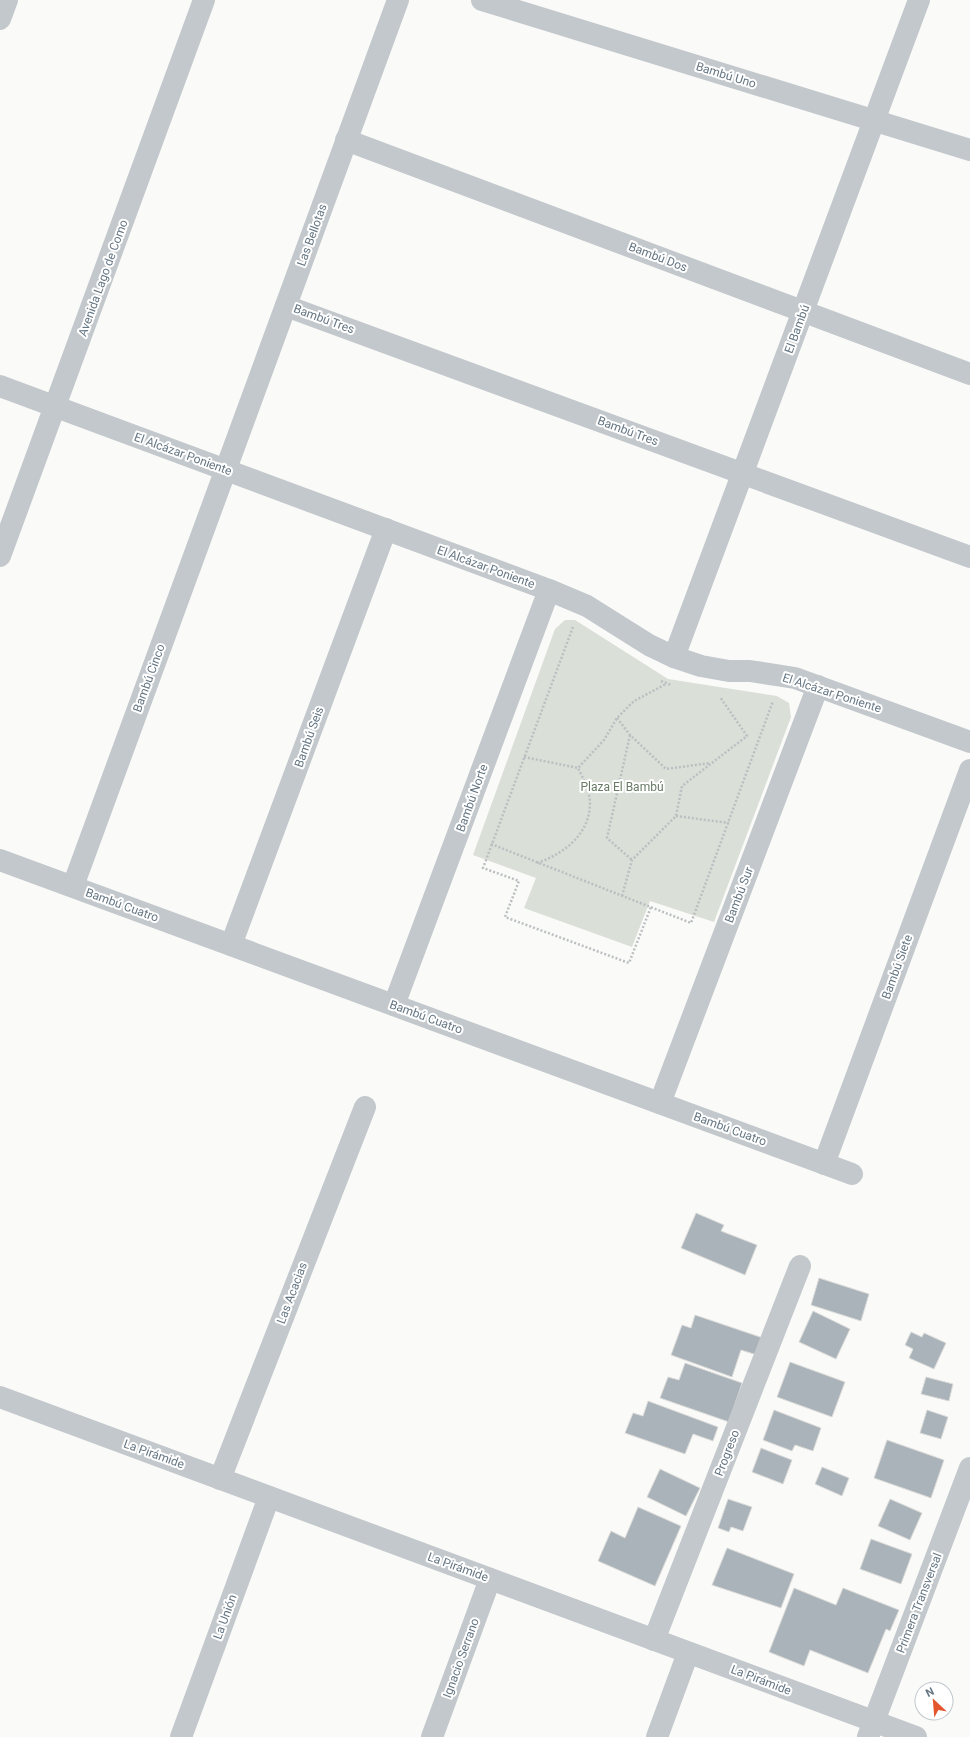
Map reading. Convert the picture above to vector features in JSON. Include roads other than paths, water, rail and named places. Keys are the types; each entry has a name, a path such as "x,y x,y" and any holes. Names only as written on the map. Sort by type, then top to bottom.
{"street":[{"path":"0,19 7,0"},
{"name":"Avenida Lago de Como","path":"0,556 204,0"},
{"name":"Las Bellotas","path":"226,470 398,0"},
{"name":"Bambú Uno","path":"482,0 970,150"},
{"name":"El Bambú","path":"674,657 919,0"},
{"name":"Bambú Dos","path":"346,140 970,374"},
{"name":"Bambú Tres","path":"286,306 970,558"},
{"name":"El Alcázar Poniente","path":"0,386 549,590 587,606 649,645 674,657 701,666 729,671 771,674 795,678 970,742"},
{"name":"Bambú Cinco","path":"73,886 226,470"},
{"name":"Bambú Seis","path":"232,945 386,529"},
{"name":"Bambú Norte","path":"394,1005 549,590"},
{"name":"Bambú Sur","path":"660,1103 818,686"},
{"name":"Bambú Siete","path":"824,1164 970,770"},
{"name":"Bambú Cuatro","path":"0,860 852,1174"},
{"name":"Las Acacias","path":"220,1479 365,1107"},
{"name":"Progreso","path":"654,1640 800,1266"},
{"name":"La Pirámide","path":"0,1397 688,1653 870,1730 916,1737"},
{"name":"Primera Transversal","path":"870,1730 970,1468"},
{"name":"La Unión","path":"181,1737 269,1497"},
{"name":"Ignacio Serrano","path":"432,1737 490,1579"},
{"path":"657,1737 688,1653"}],"park label":[{"name":"Plaza El Bambú","path":"622,787"}]}
